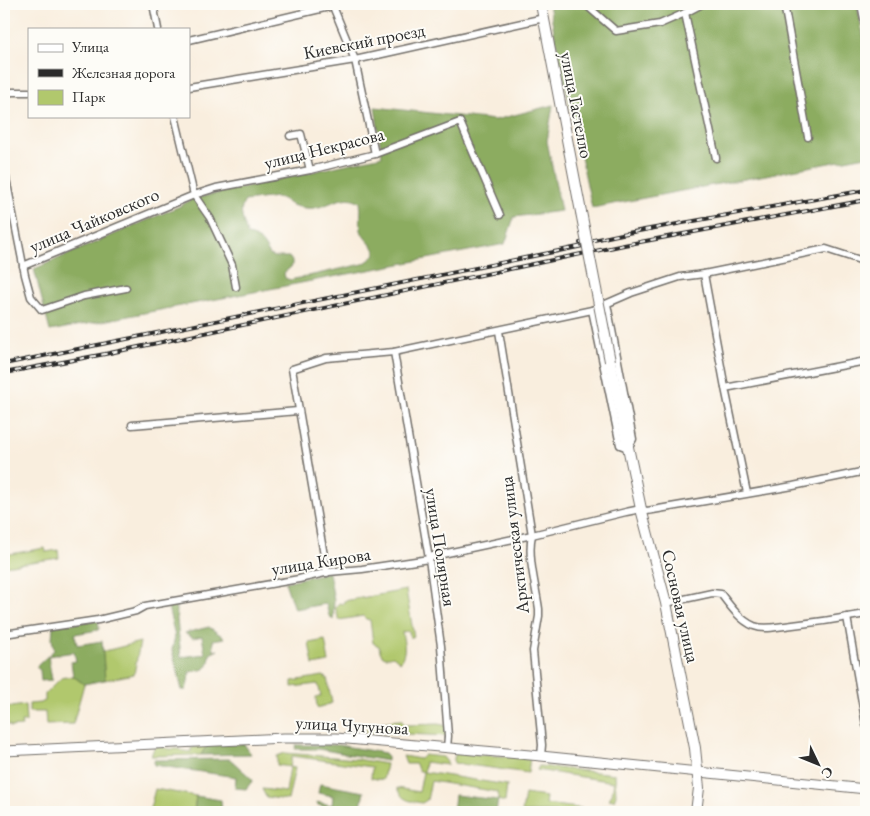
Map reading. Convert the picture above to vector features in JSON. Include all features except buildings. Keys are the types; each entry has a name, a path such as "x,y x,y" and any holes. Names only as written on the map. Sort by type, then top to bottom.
{"main road":[{"name":"улица Гастелло","path":"541,4 610,361"},
{"name":"Сосновая улица","path":"610,361 641,509 666,603 695,748 699,788 696,812"},
{"name":"улица Чугунова","path":"4,751 284,738 336,738 541,756 866,789"}],"street":[{"path":"153,4 158,28"},
{"path":"585,4 616,31 660,24 686,14 702,4"},
{"path":"784,4 808,137"},
{"path":"861,4 866,29"},
{"path":"190,40 332,5 355,60 374,154"},
{"path":"686,14 716,158"},
{"name":"Киевский проезд","path":"190,87 355,60 544,18"},
{"path":"4,94 12,85"},
{"path":"4,94 28,92"},
{"path":"175,118 194,195 210,218 232,265 236,287"},
{"name":"улица Некрасова","path":"194,195 216,188 310,170 374,154 460,122 500,214"},
{"path":"290,136 301,134 310,170"},
{"name":"улица Чайковского","path":"4,168 22,266 194,195"},
{"path":"327,573 292,369 326,358 394,352 592,310 632,293 680,277 704,274 826,249 866,262"},
{"path":"22,266 31,297 42,310 84,296 126,288"},
{"path":"704,274 747,493"},
{"path":"592,310 620,445 628,448 633,439 607,304"},
{"name":"Арктическая улица","path":"499,330 532,535 530,543 540,608 532,652 542,745 541,756"},
{"name":"улица Полярная","path":"394,352 429,559 441,646 448,748"},
{"path":"725,388 866,361"},
{"path":"132,425 298,411"},
{"name":"улица Кирова","path":"4,634 98,620 136,611 145,606 292,581 327,573 429,559 432,556 641,509 647,511 793,486 866,471"},
{"path":"666,603 712,593 720,594 730,608 742,618 753,626 763,628 866,614"},
{"path":"847,617 866,725"}],"green space":[{"path":"549,4 857,4 866,50 866,156 592,208"},
{"path":"553,105 547,141 561,211 514,217 505,244 50,331 34,269 180,206 192,199 382,156 375,107 495,120","holes":["276,197 293,205 309,208 320,207 348,198 360,202 361,230 373,247 374,255 363,264 290,280 285,278 284,273 292,266 292,261 289,257 274,257 270,255 258,239 247,235 242,218 242,209 245,201"]},
{"path":"45,548 46,552 58,550 59,558 4,566 4,555"},
{"path":"329,572 334,601 333,620 329,616 326,604 294,609 285,582"},
{"path":"406,590 414,637 410,637 409,631 402,632 404,651 400,662 393,656 383,656 379,646 373,643 370,620 363,616 339,620 335,607 339,603 343,604 344,601"},
{"path":"175,601 181,657 205,654 202,636 193,638 185,633 209,627 225,638 213,640 214,651 218,650 210,654 209,663 206,668 190,672 186,690 182,690 172,650 175,636 167,603"},
{"path":"98,620 98,630 75,634 77,645 102,641 105,680 84,684 73,676 71,662 76,661 74,652 48,656 52,680 41,681 40,670 36,667 54,650 52,639 53,626"},
{"path":"325,640 329,662 313,665 309,643"},
{"path":"140,642 134,674 105,680 101,652"},
{"path":"73,676 84,684 73,724 46,725 45,712 29,712 29,704 45,701 45,694 61,678"},
{"path":"323,676 327,678 332,703 317,708 316,697 321,696 318,684 292,687 292,681"},
{"path":"25,705 26,722 21,722 22,726 10,727 10,725 4,725 4,708"},
{"path":"401,720 405,725 438,724 448,726 448,736 366,732 370,723"},
{"path":"244,744 251,754 201,755 207,745"},
{"path":"207,745 201,755 151,756 154,748 157,746 191,752 191,748"},
{"path":"296,745 338,745 385,753 387,761 318,749 295,749"},
{"path":"285,753 357,759 386,764 383,780 371,778 372,767 292,756 290,767 277,765 277,756"},
{"path":"456,753 530,758 528,773 454,763"},
{"path":"424,755 443,757 447,765 425,762 424,772 507,785 505,802 498,800 498,792 431,781 427,800 422,803 404,798 397,788 419,792 423,772 418,770 416,764 406,764 403,756 420,759"},
{"path":"230,759 253,780 246,789 235,788 236,777 154,765 154,760"},
{"path":"539,766 615,774 616,795 614,800 609,799 614,782 537,770"},
{"path":"290,767 295,768 288,800 266,797 262,789 286,792"},
{"path":"320,784 364,792 360,810 338,806 337,812 324,812 325,807 318,805 316,802 332,805 333,796 318,793"},
{"path":"155,789 196,796 194,812 149,812"},
{"path":"525,794 546,797 545,804 587,809 586,812 522,812"},
{"path":"455,795 498,800 496,812 453,812"},
{"path":"196,796 221,800 222,812 194,812"}],"railway":[{"path":"580,243 866,190"},
{"path":"4,373 105,354 624,245 866,200"},
{"path":"4,364 588,245"}]}
